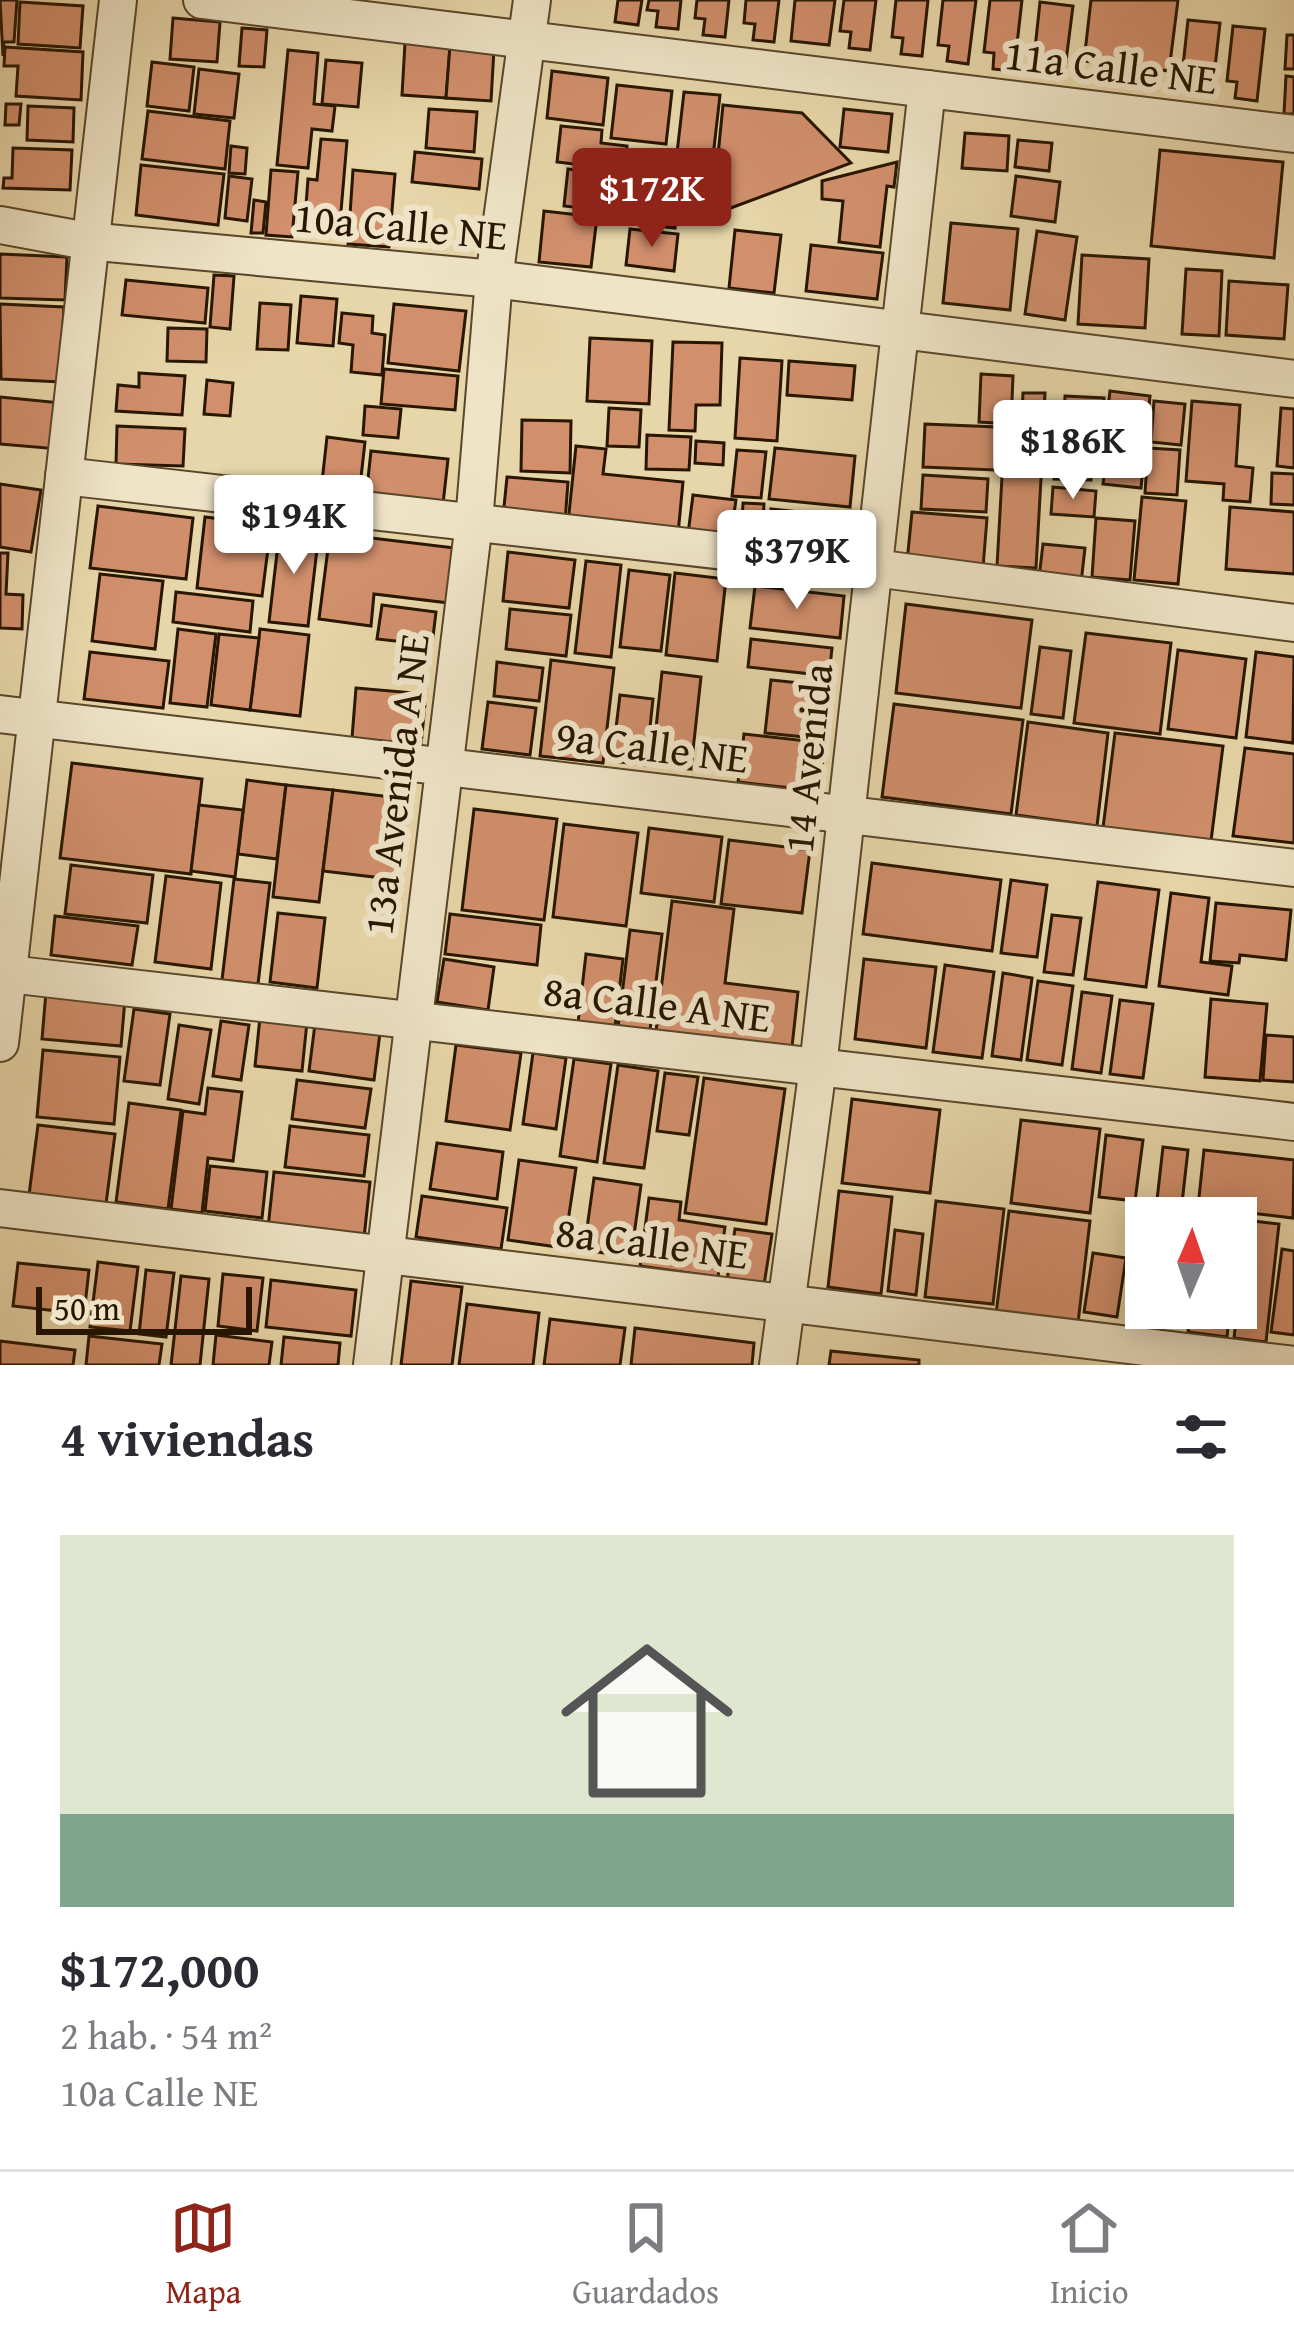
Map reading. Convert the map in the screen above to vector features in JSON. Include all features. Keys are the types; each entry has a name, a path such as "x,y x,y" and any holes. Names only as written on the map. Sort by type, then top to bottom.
{"street":[{"path":"0,1043 87,241 118,0"},
{"name":"11a Calle NE","path":"202,0 1294,134"},
{"name":"13a Avenida A NE","path":"372,1365 410,1020 474,522 494,279 532,0"},
{"name":"14 Avenida","path":"778,1365 818,1067 927,89"},
{"name":"10a Calle NE","path":"0,225 87,241 494,279 1294,379"},
{"path":"64,476 874,568 1294,623"},
{"name":"9a Calle NE","path":"0,714 1294,868"},
{"name":"8a Calle A NE","path":"9,974 1294,1122"},
{"name":"8a Calle NE","path":"0,1208 1294,1365"}],"building":[{"path":"0,0 17,0 14,42 4,42 3,56"},
{"path":"618,0 642,0 638,25 615,22"},
{"path":"649,0 681,0 678,29 656,27 658,11 647,10"},
{"path":"697,0 729,0 725,37 703,35 705,19 695,18"},
{"path":"746,0 779,0 774,42 753,40 755,24 744,23"},
{"path":"795,0 835,0 829,45 791,41"},
{"path":"844,0 876,0 870,50 849,48 851,32 840,31"},
{"path":"896,0 928,0 922,56 901,54 903,38 892,37"},
{"path":"943,0 976,0 968,64 947,61 949,46 938,45"},
{"path":"990,0 1022,0 1014,71 993,69 994,53 984,52"},
{"path":"1091,0 1178,0 1169,71 1084,61"},
{"path":"20,2 83,6 80,48 18,44"},
{"path":"1040,2 1073,6 1064,77 1043,74 1045,59 1034,58"},
{"path":"173,18 220,22 217,62 170,59"},
{"path":"1188,20 1220,23 1212,94 1191,92 1193,76 1182,75"},
{"path":"1233,26 1265,29 1257,101 1235,98 1237,82 1227,81"},
{"path":"242,28 267,30 264,67 239,66"},
{"path":"1287,35 1294,35 1294,69 1285,69"},
{"path":"405,43 450,46 446,98 402,95"},
{"path":"450,46 494,49 491,101 446,98"},
{"path":"5,47 83,52 81,100 16,96 18,66 4,66"},
{"path":"288,50 318,53 314,104 335,106 332,131 312,129 308,168 277,165"},
{"path":"326,60 362,63 358,107 322,104"},
{"path":"152,62 194,67 189,111 147,106"},
{"path":"199,69 239,74 234,118 194,114"},
{"path":"552,71 608,78 603,125 547,118"},
{"path":"1286,76 1294,77 1294,114 1284,114"},
{"path":"617,85 672,91 666,144 611,138"},
{"path":"684,92 720,95 713,157 677,153"},
{"path":"6,104 21,104 19,125 5,125"},
{"path":"723,105 802,113 851,163 712,215"},
{"path":"28,106 74,108 73,142 27,140"},
{"path":"429,109 477,112 474,152 426,148"},
{"path":"844,109 892,114 888,152 840,147"},
{"path":"148,111 230,121 225,169 142,159"},
{"path":"561,126 602,130 601,143 627,146 624,170 557,162"},
{"path":"965,133 1009,136 1007,171 962,168"},
{"path":"321,139 347,141 339,235 304,232 308,179 317,180"},
{"path":"1018,140 1052,143 1049,171 1015,167"},
{"path":"231,146 247,148 245,174 229,173"},
{"path":"13,148 72,150 70,190 3,188 4,178 12,178"},
{"path":"1160,150 1283,162 1274,258 1151,246"},
{"path":"415,152 482,159 479,189 412,182"},
{"path":"666,158 712,163 708,195 662,190"},
{"path":"897,162 894,187 887,186 880,247 839,242 843,201 822,199 822,181"},
{"path":"141,165 224,174 218,225 136,215"},
{"path":"568,169 621,175 617,212 564,206"},
{"path":"271,170 298,172 292,237 266,235"},
{"path":"353,170 395,174 389,247 348,244"},
{"path":"229,176 252,179 247,221 225,218"},
{"path":"1016,176 1060,182 1055,222 1011,216"},
{"path":"627,190 679,195 675,228 623,222"},
{"path":"254,200 266,202 263,233 251,233"},
{"path":"544,211 597,217 591,267 539,262"},
{"path":"951,223 1018,229 1010,310 943,303"},
{"path":"630,229 678,234 674,271 626,265"},
{"path":"735,230 781,235 774,293 729,288"},
{"path":"1037,231 1077,237 1065,320 1025,314"},
{"path":"811,245 883,253 877,299 806,291"},
{"path":"0,254 67,257 65,300 0,298"},
{"path":"1082,255 1149,259 1145,328 1078,324"},
{"path":"1186,269 1222,271 1219,336 1182,334"},
{"path":"214,275 234,276 230,329 210,327"},
{"path":"126,280 208,288 205,323 122,315"},
{"path":"1229,281 1288,285 1284,339 1226,335"},
{"path":"301,296 337,299 333,346 297,343"},
{"path":"260,303 291,305 288,350 257,349"},
{"path":"0,304 64,307 60,382 1,379"},
{"path":"394,304 466,311 459,371 388,363"},
{"path":"342,313 373,316 372,333 385,335 382,375 351,372 353,345 339,343"},
{"path":"168,328 207,329 206,362 167,361"},
{"path":"590,338 652,341 649,404 587,401"},
{"path":"673,342 722,343 720,405 696,405 695,431 669,430"},
{"path":"740,358 782,361 777,441 735,438"},
{"path":"789,361 855,366 852,400 787,395"},
{"path":"384,369 458,376 455,410 381,404"},
{"path":"139,373 185,376 182,415 116,411 118,385 139,387"},
{"path":"981,374 1013,376 1011,424 979,422"},
{"path":"207,380 233,383 230,416 204,414"},
{"path":"1110,391 1150,396 1145,447 1104,443"},
{"path":"1023,393 1045,393 1042,449 1020,448"},
{"path":"1065,396 1104,398 1102,440 1063,438"},
{"path":"0,397 62,403 58,449 0,444"},
{"path":"1154,401 1185,404 1181,445 1151,442"},
{"path":"1192,401 1240,405 1236,466 1253,468 1250,502 1223,500 1224,484 1186,481"},
{"path":"365,406 401,409 398,438 363,435"},
{"path":"609,408 641,410 639,447 607,446"},
{"path":"1281,408 1294,409 1294,468 1277,466"},
{"path":"522,420 571,421 570,473 521,471"},
{"path":"925,424 997,427 995,470 923,467"},
{"path":"117,426 185,429 183,466 116,464"},
{"path":"647,435 691,437 689,470 646,469"},
{"path":"327,437 365,442 359,495 321,491"},
{"path":"696,441 724,443 723,465 695,463"},
{"path":"1055,445 1093,447 1091,480 1054,479"},
{"path":"576,446 606,449 603,474 683,482 678,534 568,523"},
{"path":"775,448 855,456 850,507 769,499"},
{"path":"1148,448 1180,450 1177,495 1145,493"},
{"path":"737,450 766,452 761,498 732,496"},
{"path":"1107,450 1144,455 1141,488 1103,484"},
{"path":"371,451 448,459 443,504 366,497"},
{"path":"1003,459 1042,461 1036,568 997,566"},
{"path":"1272,473 1294,474 1294,505 1271,504"},
{"path":"923,475 988,479 986,512 921,509"},
{"path":"507,477 568,482 565,522 503,517"},
{"path":"0,484 41,490 31,552 0,547"},
{"path":"1053,487 1096,491 1094,517 1051,514"},
{"path":"693,495 736,500 730,540 688,534"},
{"path":"1142,497 1186,501 1178,584 1134,580"},
{"path":"743,503 764,504 762,541 741,540"},
{"path":"98,506 193,518 186,579 90,568"},
{"path":"1230,507 1294,512 1294,574 1226,569"},
{"path":"771,509 810,513 807,552 767,549"},
{"path":"814,512 860,515 857,556 811,553"},
{"path":"912,512 987,518 983,568 907,562"},
{"path":"205,517 271,525 262,596 197,588"},
{"path":"1096,518 1135,521 1130,580 1092,577"},
{"path":"280,527 319,532 308,626 269,622"},
{"path":"330,533 455,548 449,603 374,594 371,626 319,619"},
{"path":"1043,544 1085,548 1081,583 1039,578"},
{"path":"508,552 575,560 569,608 503,601"},
{"path":"0,553 8,553 6,594 23,595 22,629 0,628"},
{"path":"586,561 621,565 611,657 575,653"},
{"path":"629,570 670,575 661,651 620,647"},
{"path":"675,573 726,579 717,661 666,655"},
{"path":"100,574 163,581 155,649 92,641"},
{"path":"755,586 844,596 840,638 750,628"},
{"path":"176,592 253,601 250,632 173,622"},
{"path":"906,604 1032,620 1021,708 896,693"},
{"path":"382,605 436,612 432,645 377,639"},
{"path":"510,609 571,615 566,656 506,649"},
{"path":"178,629 216,634 207,707 170,703"},
{"path":"260,629 309,635 300,716 250,710"},
{"path":"1086,633 1171,643 1160,734 1074,723"},
{"path":"219,634 259,638 250,710 211,705"},
{"path":"751,639 832,648 829,676 748,667"},
{"path":"1040,647 1071,651 1063,718 1031,714"},
{"path":"1178,650 1246,659 1236,738 1168,729"},
{"path":"90,652 169,661 163,708 84,699"},
{"path":"1256,652 1294,657 1293,743 1246,737"},
{"path":"551,660 614,668 603,763 540,756"},
{"path":"497,662 543,668 539,701 494,696"},
{"path":"662,672 701,677 691,769 652,765"},
{"path":"771,680 830,686 824,739 765,733"},
{"path":"356,688 426,694 421,745 352,738"},
{"path":"620,695 653,699 646,765 612,761"},
{"path":"488,702 536,708 530,755 482,749"},
{"path":"894,704 1023,720 1011,814 882,797"},
{"path":"1028,722 1108,733 1097,826 1016,815"},
{"path":"1115,733 1223,746 1211,841 1103,828"},
{"path":"744,734 825,743 819,791 738,782"},
{"path":"1245,748 1294,754 1294,843 1233,836"},
{"path":"72,763 202,779 191,874 60,858"},
{"path":"247,780 286,785 277,859 238,854"},
{"path":"286,785 333,790 319,902 273,897"},
{"path":"333,790 408,799 399,880 323,871"},
{"path":"199,805 243,810 235,877 191,871"},
{"path":"474,809 557,819 544,920 462,910"},
{"path":"564,824 638,833 626,926 553,917"},
{"path":"649,828 722,837 714,902 641,893"},
{"path":"729,840 810,850 802,913 721,904"},
{"path":"872,863 1001,880 992,951 863,934"},
{"path":"71,865 153,875 147,923 65,914"},
{"path":"166,876 221,883 211,969 155,962"},
{"path":"234,879 270,883 258,984 222,980"},
{"path":"1011,880 1047,885 1037,957 1001,953"},
{"path":"1098,882 1159,890 1146,987 1085,979"},
{"path":"1171,893 1209,898 1201,962 1232,966 1228,995 1159,986"},
{"path":"672,901 734,909 725,983 798,992 792,1047 656,1031"},
{"path":"1216,903 1291,910 1286,960 1240,955 1239,963 1210,961"},
{"path":"278,913 325,918 317,988 270,982"},
{"path":"450,914 541,925 537,965 445,954"},
{"path":"1052,915 1081,918 1073,975 1044,972"},
{"path":"55,916 138,926 132,965 51,955"},
{"path":"630,930 662,934 650,1030 618,1027"},
{"path":"586,954 623,959 615,1027 578,1023"},
{"path":"444,959 494,967 488,1010 437,1002"},
{"path":"864,959 936,967 926,1048 855,1039"},
{"path":"945,965 994,972 982,1058 933,1052"},
{"path":"1003,973 1032,978 1021,1060 992,1056"},
{"path":"1038,981 1073,986 1062,1065 1027,1060"},
{"path":"46,992 125,999 121,1046 42,1039"},
{"path":"1082,992 1112,996 1101,1073 1072,1069"},
{"path":"1211,999 1267,1004 1260,1081 1205,1077"},
{"path":"1120,1000 1153,1004 1143,1078 1110,1074"},
{"path":"134,1009 170,1014 160,1085 124,1081"},
{"path":"260,1017 307,1022 302,1071 255,1066"},
{"path":"221,1021 249,1025 241,1080 213,1076"},
{"path":"315,1024 380,1033 374,1080 309,1071"},
{"path":"179,1025 211,1030 199,1104 168,1099"},
{"path":"1266,1035 1294,1037 1294,1082 1263,1080"},
{"path":"456,1045 521,1053 510,1130 446,1121"},
{"path":"43,1050 120,1057 114,1124 37,1117"},
{"path":"533,1053 566,1058 556,1129 523,1124"},
{"path":"574,1059 611,1064 597,1162 560,1156"},
{"path":"618,1065 658,1071 644,1168 604,1163"},
{"path":"665,1073 698,1077 689,1135 657,1131"},
{"path":"704,1078 785,1089 766,1224 685,1213"},
{"path":"297,1080 371,1089 365,1128 292,1119"},
{"path":"208,1088 242,1092 233,1161 208,1158 202,1213 171,1209 183,1111 205,1114"},
{"path":"852,1099 940,1110 930,1193 842,1183"},
{"path":"129,1103 181,1110 168,1209 116,1202"},
{"path":"1021,1120 1100,1129 1090,1213 1011,1203"},
{"path":"38,1125 115,1134 106,1204 29,1195"},
{"path":"290,1126 369,1135 364,1176 285,1167"},
{"path":"1106,1135 1143,1140 1136,1197 1099,1197"},
{"path":"437,1143 503,1152 497,1199 430,1189"},
{"path":"1163,1147 1188,1150 1183,1197 1157,1197"},
{"path":"1204,1150 1294,1160 1293,1218 1257,1214 1257,1197 1199,1197"},
{"path":"519,1160 576,1168 564,1248 508,1240"},
{"path":"210,1166 267,1172 262,1218 205,1211"},
{"path":"274,1172 370,1182 364,1238 268,1228"},
{"path":"594,1178 641,1185 631,1257 584,1250"},
{"path":"839,1191 892,1197 881,1294 828,1287"},
{"path":"422,1196 507,1208 501,1249 416,1237"},
{"path":"649,1198 681,1202 679,1220 725,1227 718,1277 640,1266"},
{"path":"936,1201 1004,1209 993,1304 925,1297"},
{"path":"1009,1211 1090,1221 1078,1323 996,1314"},
{"path":"1257,1221 1279,1224 1266,1342 1234,1338 1235,1329 1257,1329"},
{"path":"735,1229 772,1234 764,1285 727,1280"},
{"path":"895,1230 923,1234 916,1295 888,1291"},
{"path":"1282,1249 1294,1251 1294,1335 1271,1332"},
{"path":"1093,1253 1125,1258 1117,1317 1084,1312"},
{"path":"98,1262 138,1267 130,1331 90,1327"},
{"path":"18,1263 89,1270 84,1314 13,1306"},
{"path":"146,1270 174,1273 166,1337 139,1334"},
{"path":"223,1274 263,1278 257,1331 218,1326"},
{"path":"181,1276 209,1279 200,1365 171,1365"},
{"path":"271,1280 356,1290 351,1336 266,1327"},
{"path":"411,1281 462,1287 452,1365 401,1365"},
{"path":"467,1304 539,1313 533,1365 459,1365"},
{"path":"550,1319 625,1328 620,1365 544,1365"},
{"path":"635,1328 754,1343 752,1365 631,1365"},
{"path":"1188,1329 1228,1329 1227,1337"},
{"path":"216,1335 272,1342 269,1365 213,1365"},
{"path":"89,1336 162,1344 159,1365 86,1365"},
{"path":"284,1337 340,1343 338,1365 281,1365"},
{"path":"0,1341 75,1350 73,1365 0,1365"},
{"path":"831,1351 919,1360 919,1365 829,1365"}]}
